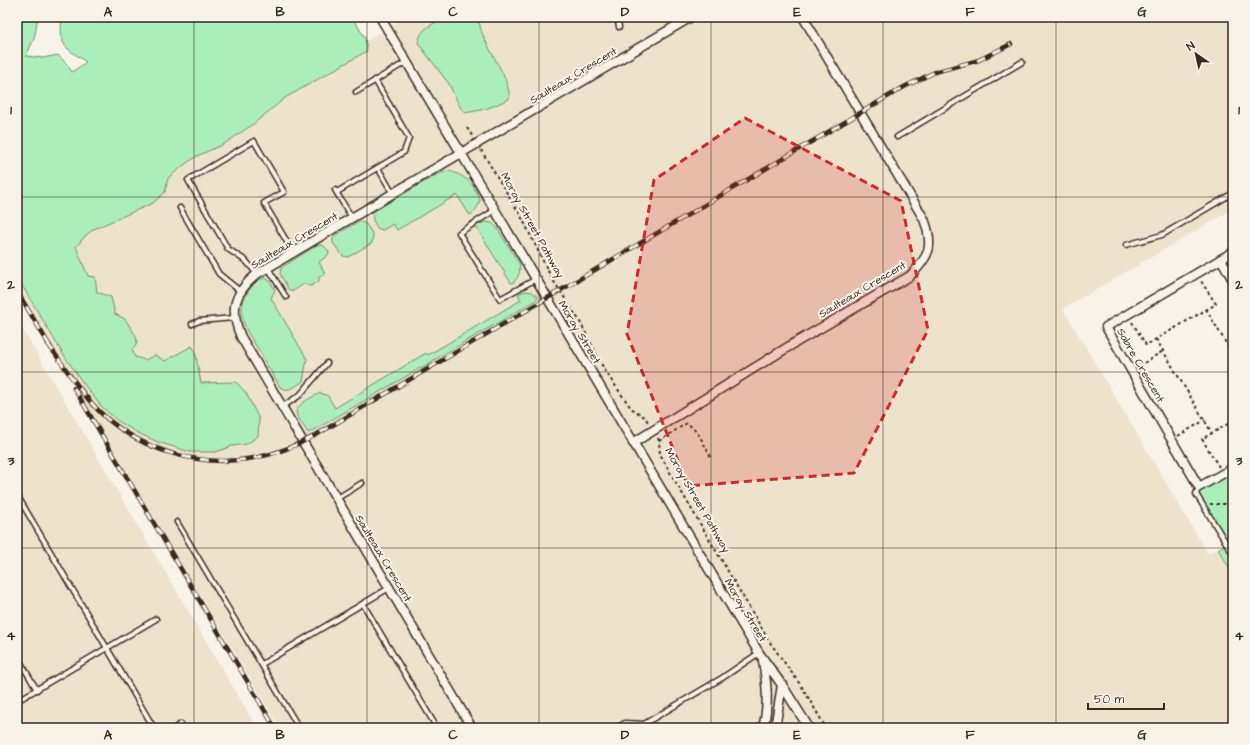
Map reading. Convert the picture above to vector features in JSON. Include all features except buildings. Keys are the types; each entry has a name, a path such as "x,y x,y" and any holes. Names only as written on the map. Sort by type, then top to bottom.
{"street":[{"name":"Moray Street","path":"380,17 761,656 782,685 809,728"},
{"name":"Saulteaux Crescent","path":"472,728 241,337 234,318 236,300 240,291 247,282 257,274 691,17"},
{"name":"Saulteaux Crescent","path":"633,442 824,325 910,276 924,261 928,253 930,241 928,229 924,219 803,17"},
{"name":"Sabre Crescent","path":"1199,487 1106,327 1233,252"},
{"path":"1221,259 1233,280"},
{"path":"1199,487 1233,468"},
{"name":"Moray Street","path":"761,656 767,683 768,702 763,728"},
{"path":"775,728 782,685"}],"lane":[{"path":"617,17 619,26"},
{"path":"356,92 406,62"},
{"path":"897,137 1022,62"},
{"path":"352,218 336,191 404,152 409,138 375,80"},
{"path":"257,274 246,261 228,249 188,180 254,141 284,192 264,203 293,253"},
{"path":"378,168 393,194"},
{"path":"1126,245 1162,235 1233,193"},
{"path":"180,208 219,274 240,291"},
{"path":"495,210 459,233 500,299 536,279"},
{"path":"268,268 286,297"},
{"path":"192,324 199,321 234,318"},
{"path":"282,407 300,395 327,363"},
{"path":"336,499 362,483"},
{"path":"1199,487 1196,494 1233,554"},
{"path":"17,495 154,728"},
{"path":"177,522 299,728"},
{"path":"262,664 389,588"},
{"path":"363,604 437,728"},
{"path":"17,701 156,619"},
{"path":"17,656 37,690"},
{"path":"616,728 625,723 644,724 761,656"},
{"path":"175,728 181,724"}],"path":[{"name":"Moray Street Pathway","path":"486,158 522,218 551,277 579,320 605,371 631,408 646,418 659,441 660,454 668,469 765,634 802,687 826,728"},
{"path":"1127,314 1146,345 1216,304 1197,273"},
{"path":"1206,309 1233,355"},
{"path":"1156,339 1212,433"},
{"path":"1132,371 1164,351"},
{"path":"1171,439 1204,420"},
{"path":"1223,474 1202,439 1233,421"},
{"path":"659,441 687,423 696,429 711,457"},
{"path":"1203,504 1233,504"}],"highlighted area":[{"path":"745,118 901,201 928,330 854,473 688,486 627,334 654,180"}],"shaded area":[{"path":"406,17 1233,17 1233,209 1063,309 1208,554 1218,549 1233,574 1233,728 280,728 68,375 17,283 17,250"},
{"path":"17,320 257,728 17,728"}],"green space":[{"path":"17,17 38,17 34,39 26,56 43,58 58,55 72,72 86,62 71,52 63,42 61,24 63,17 352,17 365,38 367,51 285,98 252,125 224,144 197,156 168,178 165,192 153,203 94,229 86,235 76,247 88,276 95,277 97,292 111,297 115,314 125,319 136,336 137,343 132,350 135,357 145,360 155,355 165,361 192,346 195,351 201,383 236,382 246,393 259,419 258,436 247,444 232,446 216,452 190,452 158,442 138,433 118,421 101,406 83,383 63,354 17,277"},
{"path":"445,17 477,17 486,42 504,76 509,92 509,99 486,109 465,113 460,107 449,84 418,43 424,30"},
{"path":"448,171 464,177 478,194 480,200 476,209 470,215 457,195 397,230 393,224 383,230 378,229 373,217 376,210 438,174"},
{"path":"359,221 366,224 373,235 372,243 348,257 343,256 333,243 333,237"},
{"path":"486,222 492,223 497,228 519,263 519,274 513,283 511,283 476,227 477,225"},
{"path":"317,245 324,246 329,252 328,255 319,262 325,274 319,277 319,281 311,286 304,284 293,291 289,290 280,274 281,268"},
{"path":"265,278 270,281 275,290 271,298 307,359 303,381 295,387 289,389 283,389 280,387 247,330 242,315 244,299 249,290 260,279"},
{"path":"525,291 532,292 538,297 535,301 316,429 308,433 297,416 296,411 300,405 321,393 328,396 335,408 426,353 428,355 521,300 518,294"},
{"path":"1233,468 1233,574 1218,549 1226,544 1196,494 1199,487"}],"railway":[{"path":"48,344 80,389 102,414 118,427 153,447 173,454 213,461 254,458 278,452 316,435 904,87 935,72 979,60 1011,44"},
{"path":"17,291 51,348"},
{"path":"74,388 275,728"}]}
